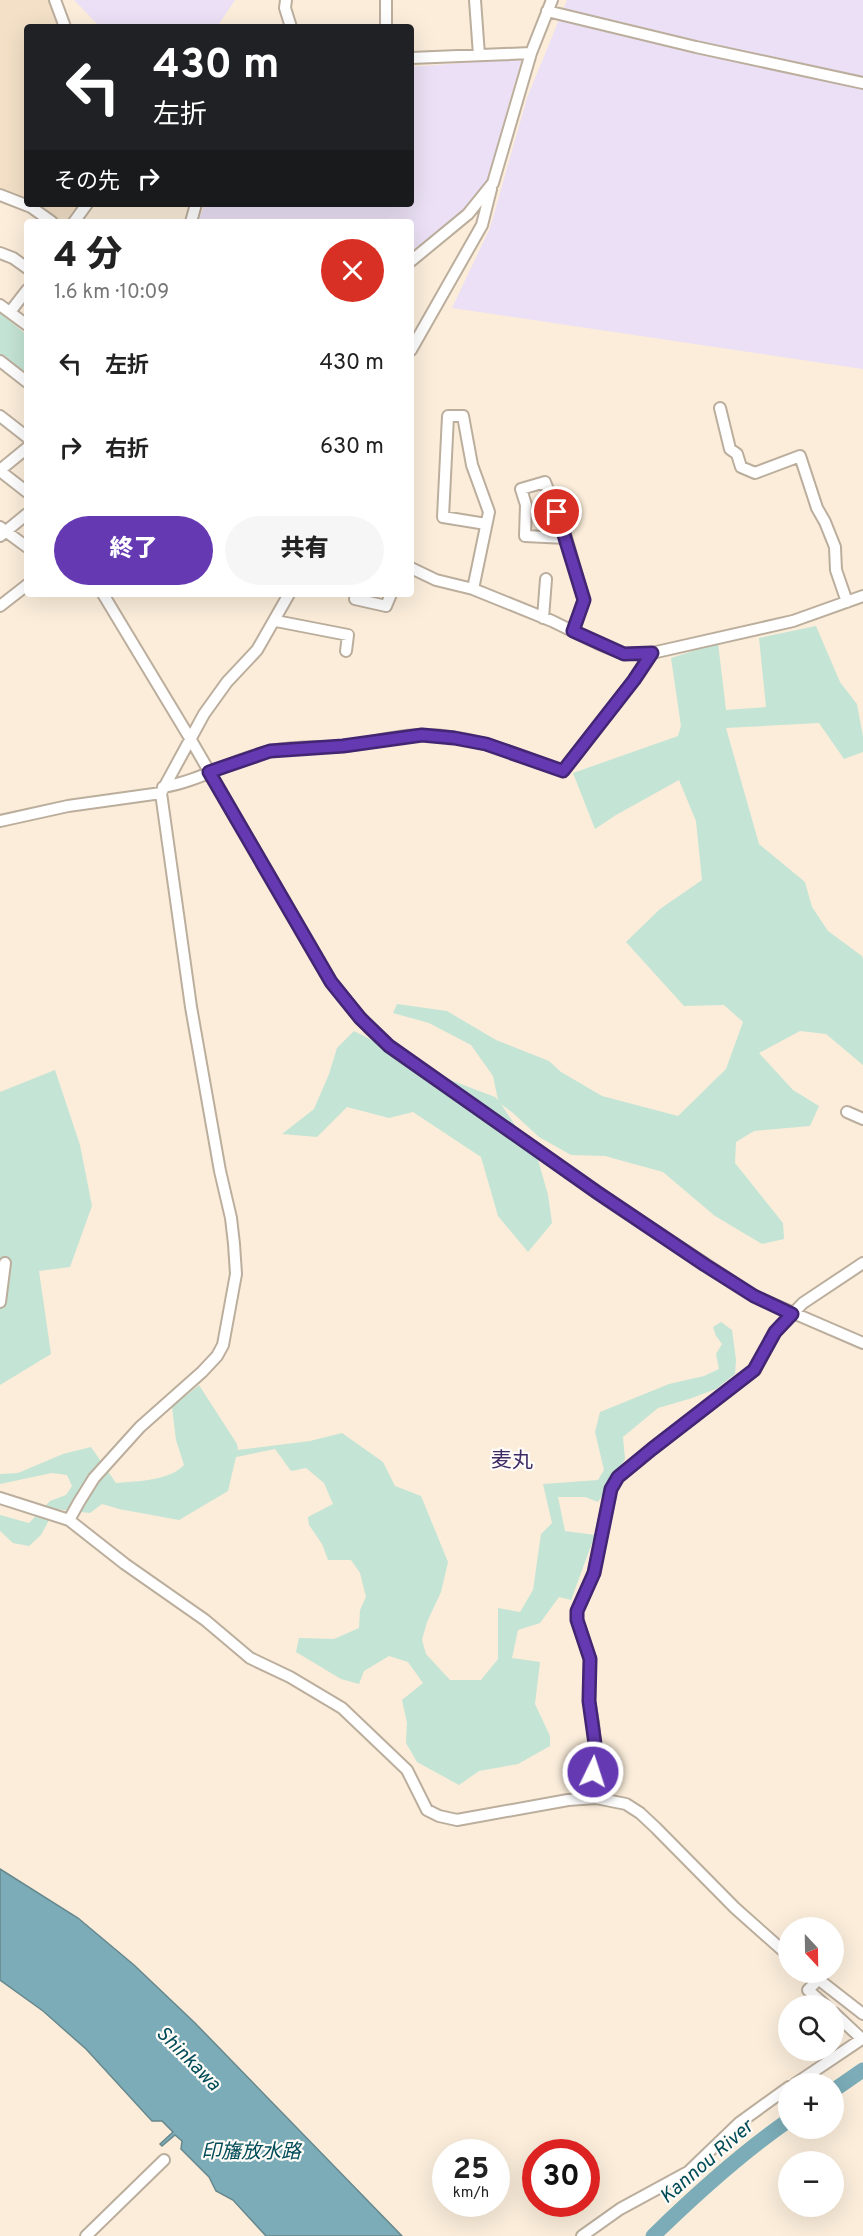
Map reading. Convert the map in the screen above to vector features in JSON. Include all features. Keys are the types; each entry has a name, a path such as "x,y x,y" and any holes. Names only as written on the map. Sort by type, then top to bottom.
{"street":[{"path":"56,0 64,24"},
{"path":"285,0 290,24"},
{"path":"386,0 386,24"},
{"path":"475,0 479,55"},
{"path":"414,345 482,225 531,53 552,0"},
{"path":"547,11 696,47 863,83"},
{"path":"414,58 531,53"},
{"path":"414,259 468,214 493,183"},
{"path":"0,195 24,204"},
{"path":"31,207 48,219"},
{"path":"0,253 24,266"},
{"path":"10,312 24,294"},
{"path":"0,305 24,323"},
{"path":"0,361 24,380"},
{"path":"720,408 730,448 737,454 741,467 755,474 800,456 817,508 835,547 836,570 847,602"},
{"path":"0,416 24,435"},
{"path":"473,589 489,512 472,465 463,416 448,416 443,517 486,524"},
{"path":"24,450 0,470 24,490"},
{"path":"566,538 525,536 526,505 520,489 545,482 566,538 584,600 573,631"},
{"path":"24,516 2,531 24,545"},
{"path":"414,569 436,580 473,589 624,654 652,653 793,621 863,596"},
{"path":"543,618 546,579"},
{"path":"0,606 24,587"},
{"path":"105,597 191,740 331,982 370,1029 399,1053 608,1200 754,1296 863,1343"},
{"path":"69,1521 94,1478 140,1427 202,1372 217,1356 223,1345 236,1274 231,1218 220,1171 190,1007 162,790 204,714 227,682 257,650 276,621 288,597"},
{"path":"355,599 386,606 390,597"},
{"path":"276,621 348,635 346,651"},
{"path":"0,821 68,806 162,790 270,751 343,746 422,735 486,744 563,771 634,680 652,653"},
{"path":"847,1113 863,1119"},
{"path":"0,1302 5,1263"},
{"path":"596,1798 593,1772 595,1744 589,1701 590,1659 577,1620 577,1611 594,1573 611,1489 618,1477 754,1370 775,1332 803,1303 863,1263"},
{"path":"0,1498 69,1521 124,1564 205,1620 250,1658 290,1677 342,1708 407,1770 428,1810 439,1816 457,1820 568,1800 596,1798 626,1804 640,1813 735,1908 778,1946"},
{"path":"814,1995 808,1990 815,1983"},
{"path":"822,1983 863,2014"},
{"path":"844,2022 862,2039 844,2051"},
{"path":"811,2073 829,2061"},
{"path":"582,2236 620,2209 688,2172 739,2122 778,2095"},
{"path":"86,2236 164,2160"}],"shaded area":[{"path":"0,0 50,0 59,24 24,24 24,199 0,191"},
{"path":"74,0 235,0 219,24 97,24"},
{"path":"567,0 863,0 863,369 452,308 490,228 527,98"},
{"path":"522,58 487,180 460,214 414,252 414,219 199,219 204,207 414,207 414,67"},
{"path":"38,207 82,207 73,219 56,219"}],"green space":[{"path":"0,313 24,333 24,372 0,356"},
{"path":"816,626 840,682 857,704 863,737 863,752 844,759 819,723 726,728 759,844 805,882 812,907 828,931 862,956 863,960 863,1065 826,1034 800,1031 759,1053 793,1090 819,1106 810,1126 754,1131 736,1142 735,1163 783,1223 784,1239 762,1244 715,1216 663,1172 605,1156 571,1155 539,1137 501,1104 538,1160 548,1195 552,1223 528,1252 498,1216 481,1157 413,1112 389,1118 347,1107 317,1137 282,1134 314,1109 337,1048 354,1031 453,1081 498,1100 493,1076 471,1045 429,1023 393,1013 397,1004 447,1011 496,1040 549,1061 561,1072 602,1096 678,1116 726,1069 743,1022 724,1005 684,1006 626,942 660,909 702,880 696,821 679,780 595,829 573,773 678,736 681,726 671,658 718,643 726,710 766,707 759,638"},
{"path":"55,1070 80,1145 92,1206 70,1267 39,1271 51,1354 0,1385 0,1092"},
{"path":"721,1322 732,1330 736,1360 735,1374 716,1389 658,1408 623,1437 625,1459 598,1502 585,1497 558,1497 565,1531 595,1535 571,1600 559,1597 540,1623 518,1630 512,1658 540,1662 535,1704 550,1736 550,1746 518,1764 479,1771 459,1785 417,1762 406,1743 407,1723 402,1700 423,1683 408,1662 389,1656 364,1671 359,1684 341,1679 296,1652 299,1638 334,1639 359,1628 360,1610 366,1597 360,1573 351,1560 328,1560 322,1544 309,1525 308,1517 333,1504 324,1483 306,1468 291,1471 275,1449 236,1457 228,1491 179,1520 102,1504 90,1513 55,1509 41,1535 29,1546 13,1543 0,1531 0,1515 29,1523 50,1501 66,1495 72,1486 67,1475 52,1473 0,1484 0,1474 18,1473 63,1454 91,1447 116,1483 153,1479 178,1470 184,1465 176,1440 172,1407 199,1385 237,1444 238,1450 310,1441 342,1433 383,1462 395,1486 421,1496 448,1562 441,1592 427,1622 422,1640 426,1654 450,1680 481,1680 498,1659 498,1608 520,1612 533,1590 541,1534 552,1523 543,1484 598,1480 604,1470 595,1432 600,1412 669,1384 704,1376 719,1369 716,1354 722,1344 713,1327"}],"water":[{"name":"印旛放水路","path":"0,1869 78,1918 134,1965 195,2023 402,2236 266,2236 233,2200 216,2191 209,2177 181,2149 182,2141 175,2135 162,2146 160,2144 173,2132 162,2121 152,2121 86,2049 43,2011 0,1980"}],"waterway":[{"name":"Kannou River","path":"844,2083 863,2070"},
{"name":"Kannou River","path":"653,2236 719,2175 778,2128"}],"district":[{"name":"麦丸","path":"512,1460"}],"route":[{"path":"557,512 582,587 584,600 573,631 624,654 652,653 634,680 563,771 486,744 422,735 343,746 270,751 209,772 331,982 370,1029 389,1046 598,1193 754,1296 792,1314 775,1332 754,1370 618,1477 611,1489 594,1573 577,1611 577,1620 590,1659 589,1701 595,1744 593,1772"}],"water label":[{"name":"Shinkawa","path":"189,2058"}]}
